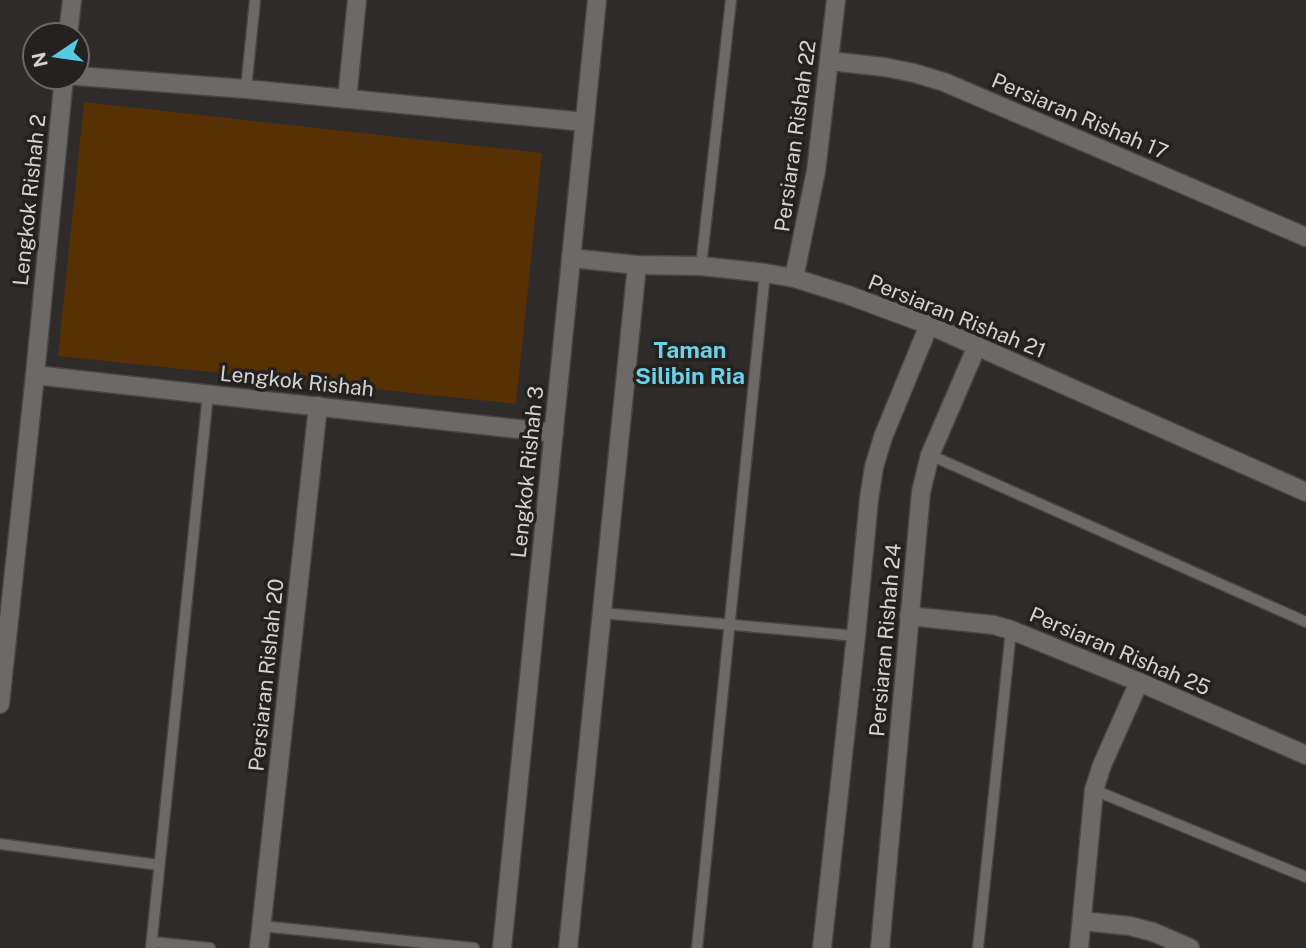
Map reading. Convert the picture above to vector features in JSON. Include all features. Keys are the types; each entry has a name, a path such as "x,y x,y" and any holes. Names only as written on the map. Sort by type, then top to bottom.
{"street":[{"path":"70,21 72,0"},
{"path":"347,99 357,0"},
{"name":"Lengkok Rishah 3","path":"502,948 597,0"},
{"name":"Persiaran Rishah 22","path":"793,278 816,171 836,0"},
{"name":"Persiaran Rishah 17","path":"830,61 884,67 944,82 1306,237"},
{"path":"91,77 246,89 585,122"},
{"name":"Lengkok Rishah 2","path":"0,704 63,91"},
{"name":"Persiaran Rishah 21","path":"571,258 765,273 793,278 848,295 929,325 1306,492"},
{"path":"568,948 637,265"},
{"path":"822,948 874,467 883,437 929,325"},
{"name":"Persiaran Rishah 24","path":"880,948 921,492 930,455 977,346"},
{"name":"Lengkok Rishah","path":"35,375 554,433"},
{"name":"Persiaran Rishah 20","path":"259,948 318,406"},
{"name":"Persiaran Rishah 25","path":"909,616 994,625 1011,630 1306,755"},
{"path":"1079,948 1094,790 1102,765 1139,682"},
{"path":"1082,921 1130,926 1153,932 1191,948"}],"lane":[{"path":"246,89 255,0"},
{"path":"701,266 731,0"},
{"path":"697,948 765,273"},
{"path":"208,394 151,945 210,948"},
{"path":"930,455 1306,622"},
{"path":"602,613 856,636"},
{"path":"978,948 1011,630"},
{"path":"1094,790 1306,877"},
{"path":"0,845 159,865"},
{"path":"262,926 474,948"}],"shaded area":[{"path":"84,102 542,153 516,404 58,356"}],"district":[{"name":"Taman Silibin Ria","path":"690,362"}]}
